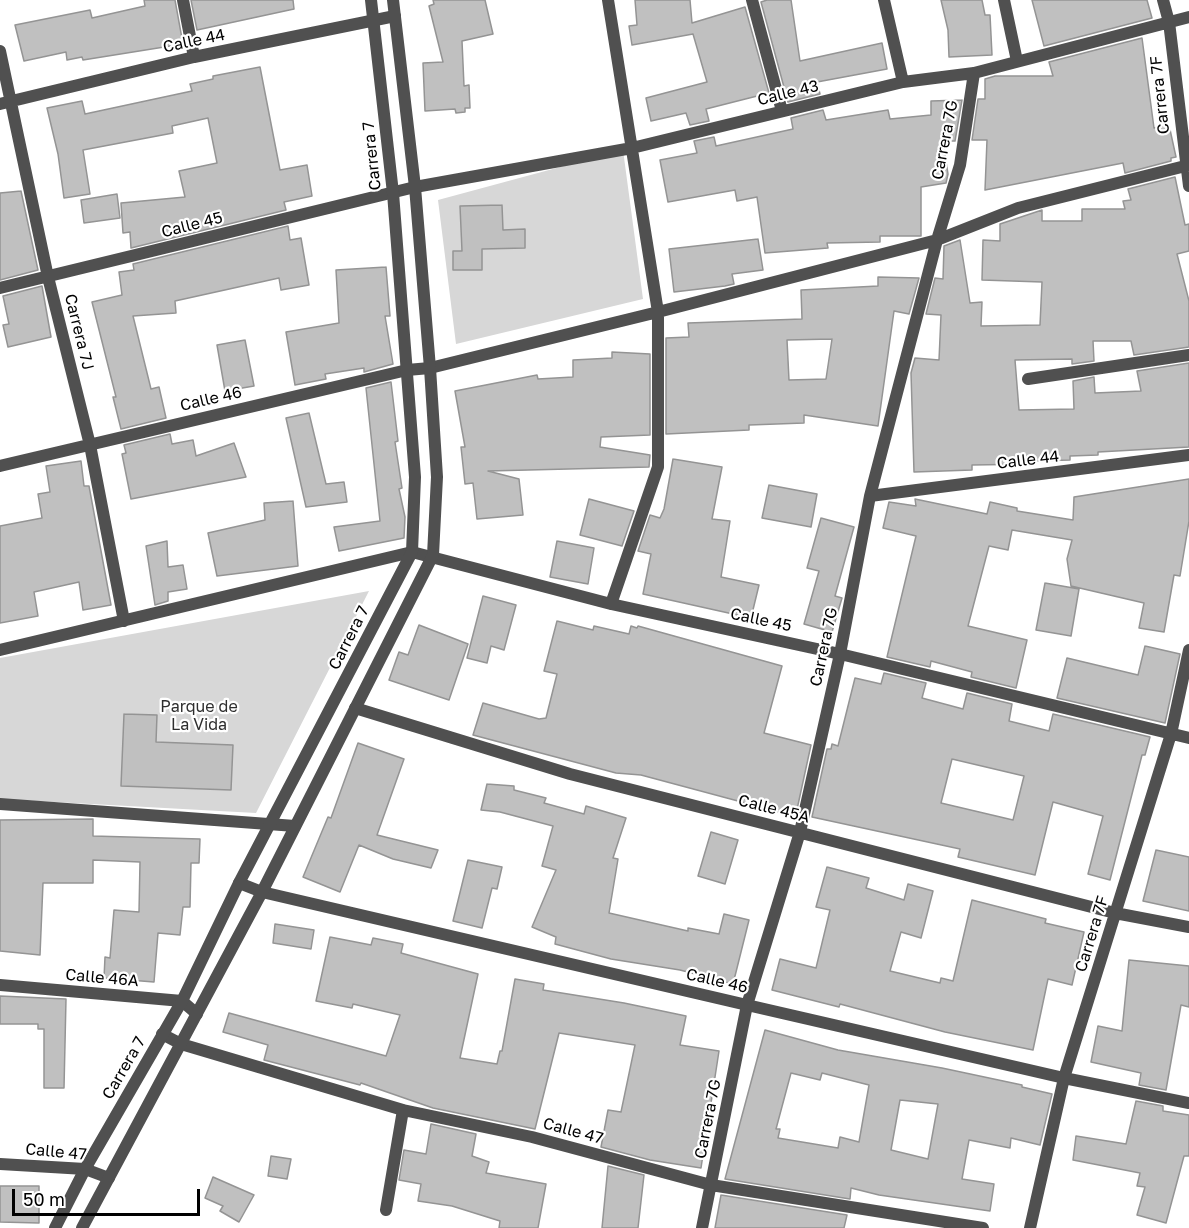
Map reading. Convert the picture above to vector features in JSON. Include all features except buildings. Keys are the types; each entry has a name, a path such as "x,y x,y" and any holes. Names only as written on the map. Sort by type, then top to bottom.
{"street":[{"path":"183,0 194,57"},
{"name":"Carrera 7","path":"55,1228 85,1170 182,1001 239,883 412,552 415,477 393,193 371,0"},
{"path":"82,1228 262,892 433,555 437,477 430,368 415,186 393,0"},
{"path":"608,0 658,312 658,467 611,604"},
{"path":"752,0 782,111"},
{"path":"884,0 903,81"},
{"path":"1004,0 1017,61"},
{"name":"Carrera 7F","path":"1163,0 1169,22 1189,186"},
{"name":"Calle 44","path":"5,103 194,57 395,16"},
{"name":"Calle 43","path":"393,193 415,186 632,148 903,81 974,73 1189,17"},
{"name":"Carrera 7J","path":"0,51 5,103 90,445 124,621"},
{"name":"Carrera 7G","path":"702,1228 747,1005 800,832 840,654 870,496 937,240 960,165 974,73"},
{"path":"430,368 937,240 1018,208 1187,165"},
{"name":"Calle 45","path":"0,288 393,193"},
{"path":"1028,379 1189,355"},
{"name":"Calle 46","path":"0,466 407,370 430,368"},
{"name":"Calle 44","path":"870,496 1189,455"},
{"path":"0,650 412,552"},
{"name":"Calle 45","path":"412,552 433,555 611,604 840,654 1189,738"},
{"name":"Carrera 7F","path":"1030,1228 1064,1078 1171,734 1189,651"},
{"name":"Calle 45A","path":"355,708 570,774 1115,913 1189,927"},
{"path":"0,804 295,825"},
{"name":"Calle 46","path":"239,883 262,892 747,1005 1064,1078 1189,1103"},
{"name":"Calle 46A","path":"0,986 182,1001"},
{"path":"182,1001 197,1014"},
{"name":"Calle 47","path":"162,1034 181,1044 403,1110 532,1137 711,1185 983,1228"},
{"path":"386,1210 403,1110"},
{"name":"Calle 47","path":"0,1164 85,1170 109,1178"}],"green space":[{"path":"623,150 643,299 456,344 438,200"},
{"name":"Parque de La Vida","path":"369,591 256,813 0,799 0,658"}]}
